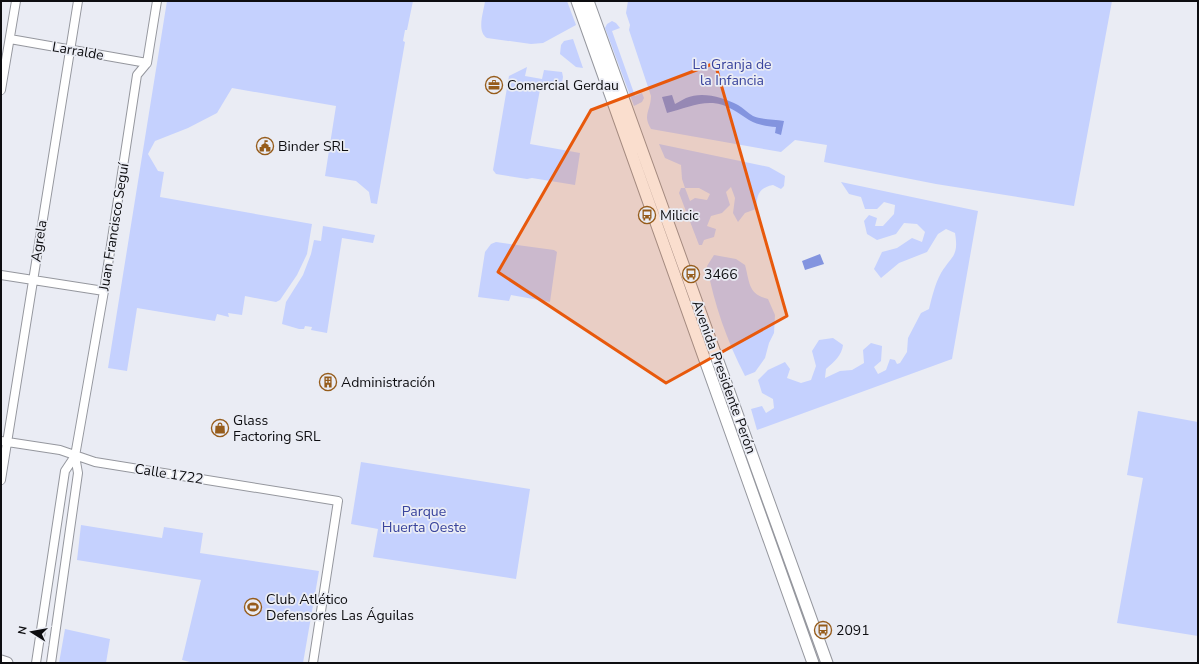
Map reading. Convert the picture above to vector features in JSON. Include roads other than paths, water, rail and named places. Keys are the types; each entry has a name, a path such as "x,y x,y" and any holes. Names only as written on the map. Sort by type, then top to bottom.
{"main road":[{"name":"Avenida Presidente Perón","path":"577,1 813,663"},
{"name":"Avenida Presidente Perón","path":"588,1 827,663"},
{"path":"1,661 7,663"}],"street":[{"path":"1,90 16,1"},
{"name":"Agrela","path":"1,480 4,442 78,1"},
{"name":"Juan Francisco Seguí","path":"75,456 104,291 137,74 147,63 158,1"},
{"name":"Larralde","path":"10,39 147,63"},
{"path":"1,275 104,291"},
{"name":"Calle 1722","path":"4,442 60,450 95,462 338,501 313,663"},
{"path":"36,663 65,472 75,456"},
{"path":"51,663 78,472 75,456"}],"water":[{"path":"672,95 675,104 692,96 706,95 719,97 738,105 753,116 784,121 781,135 775,133 776,127 756,123 732,109 713,103 690,106 667,113 662,97"},
{"path":"820,254 824,264 805,270 802,261"}],"place":[{"name":"Comercial Gerdau","path":"494,85"},
{"name":"Binder SRL","path":"265,146"},
{"name":"Milicic","path":"647,215"},
{"name":"3466","path":"691,274"},
{"name":"Administración","path":"328,382"},
{"name":"Glass Factoring SRL","path":"220,428"},
{"name":"Club Atlético Defensores Las Águilas","path":"253,607"},
{"name":"2091","path":"823,630"}],"park label":[{"name":"La Granja de la Infancia","path":"732,72"},
{"name":"Parque Huerta Oeste","path":"424,520"}]}
